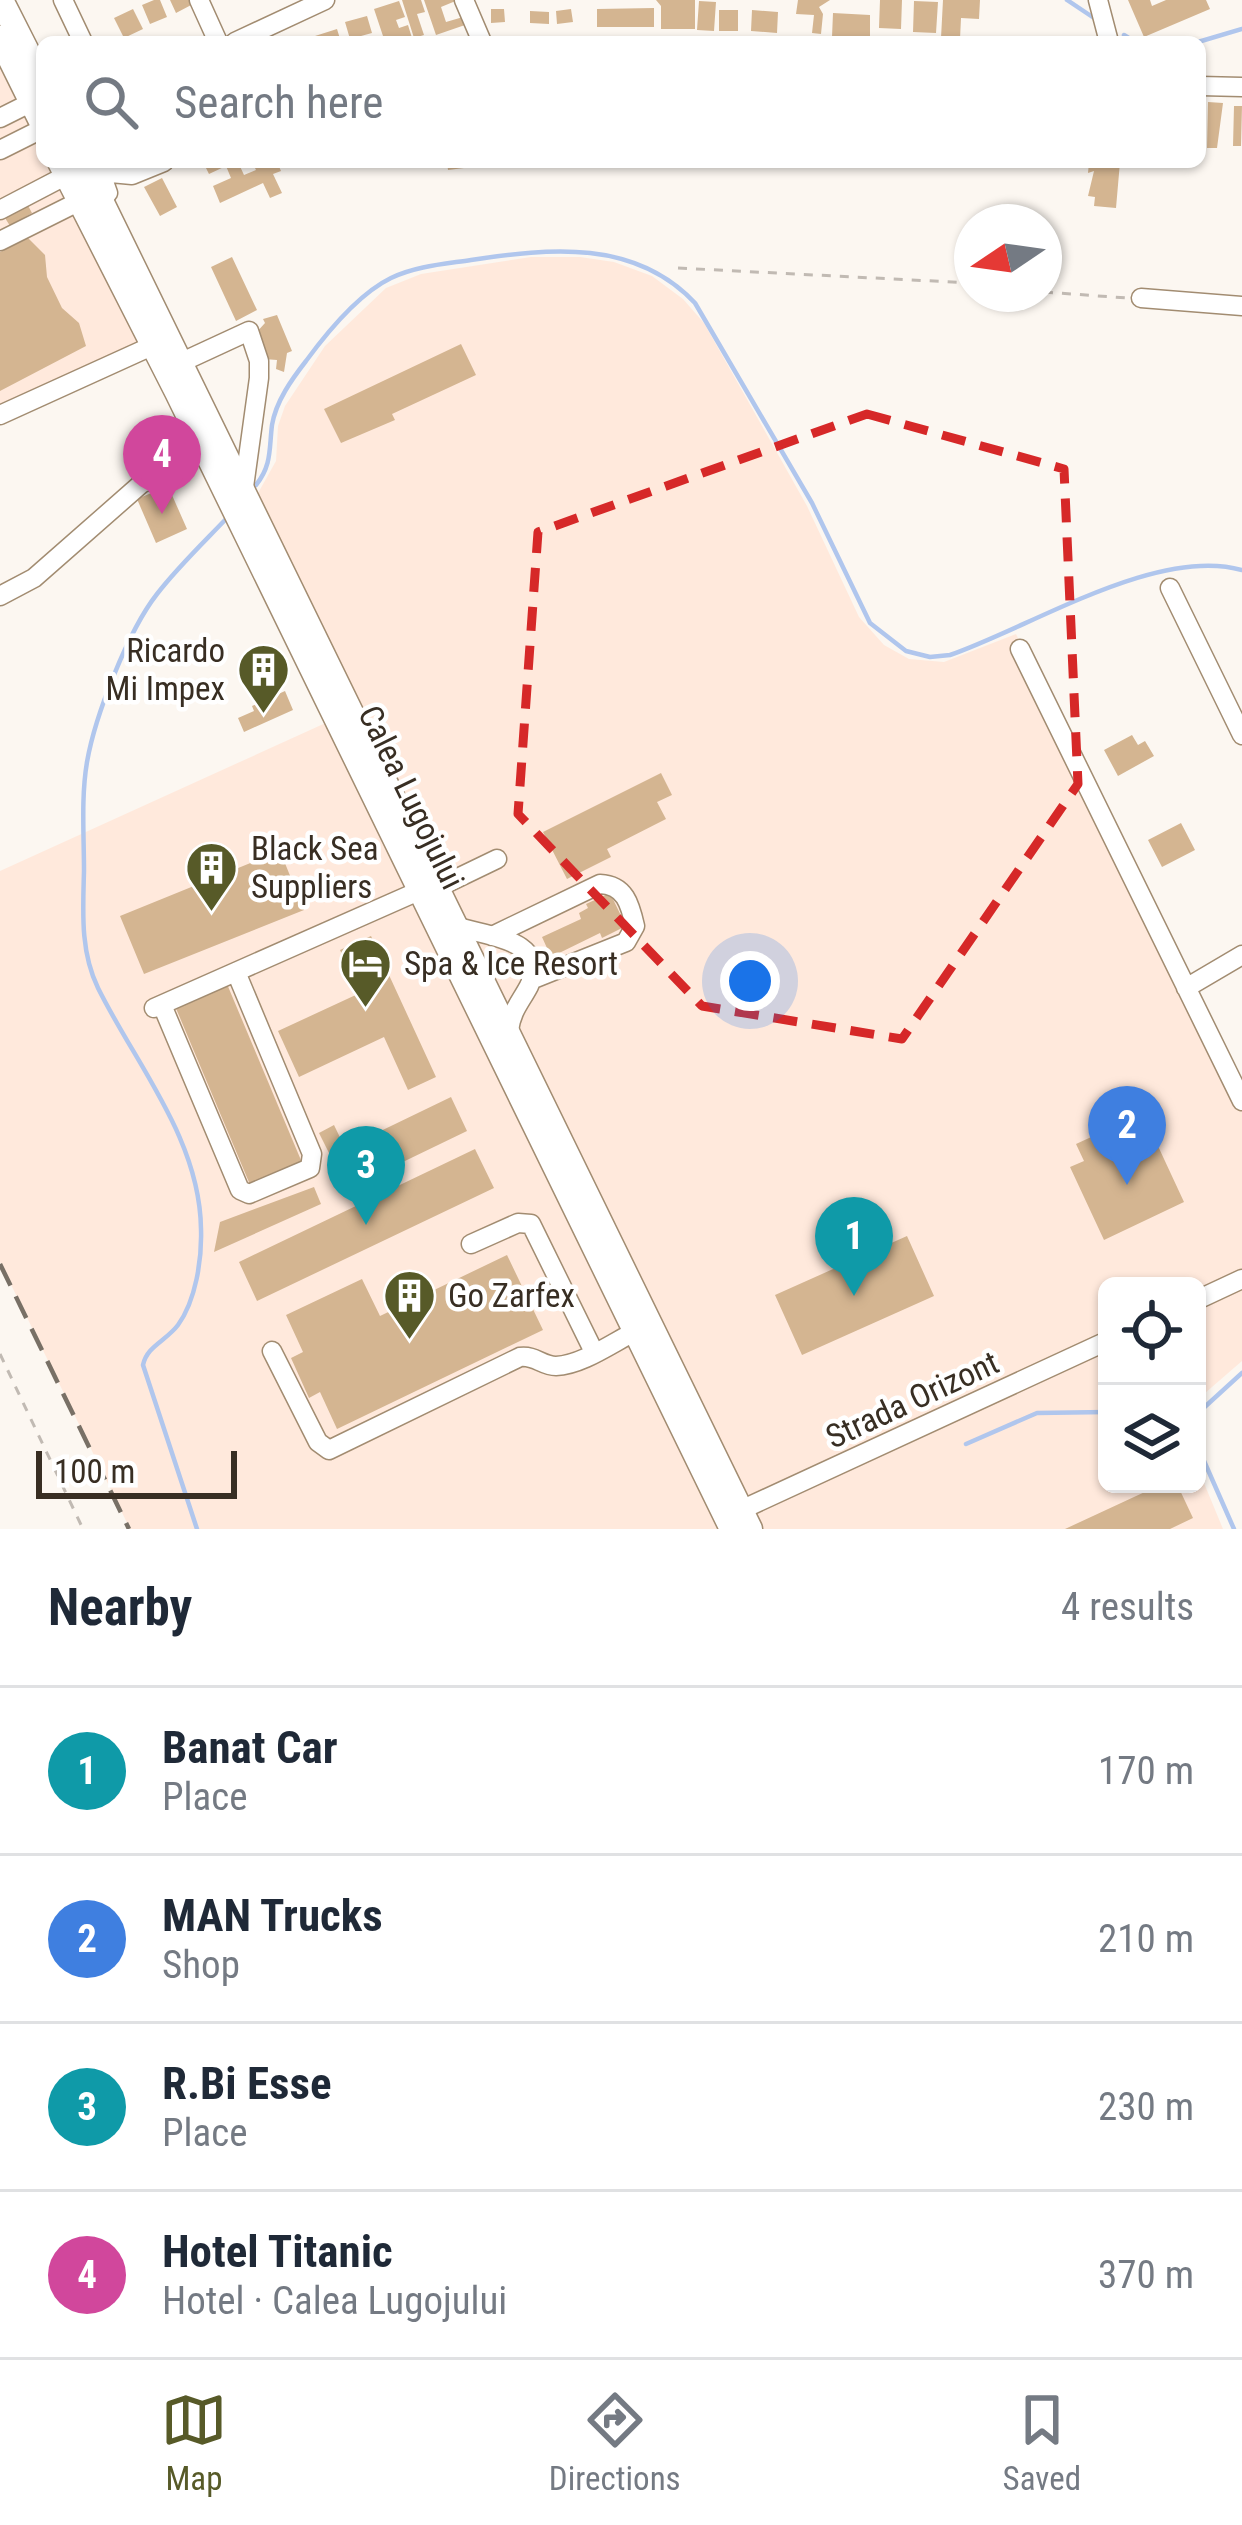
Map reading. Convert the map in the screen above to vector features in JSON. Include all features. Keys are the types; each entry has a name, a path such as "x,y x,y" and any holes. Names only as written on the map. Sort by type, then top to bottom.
{"main road":[{"path":"1,0 7,33 36,103"},
{"name":"Calea Lugojului","path":"81,168 80,202 430,889 458,927 741,1523"},
{"name":"Calea Lugojului","path":"82,168 244,487 636,1331 741,1523"}],"street":[{"path":"63,0 80,36"},
{"path":"199,0 215,36"},
{"path":"249,36 325,0"},
{"path":"464,0 479,36"},
{"path":"1098,0 1107,36"},
{"path":"7,33 36,54"},
{"path":"1206,86 1242,87"},
{"path":"0,118 36,109"},
{"path":"0,150 36,110"},
{"path":"0,210 77,168"},
{"path":"92,168 132,175 149,168"},
{"path":"0,241 80,202"},
{"path":"1141,298 1242,306"},
{"path":"182,362 249,331 260,378 244,487"},
{"path":"0,415 154,345"},
{"path":"0,596 34,578 141,484 206,451"},
{"path":"1170,588 1242,735"},
{"path":"1020,649 1242,1101"},
{"path":"236,972 314,1164 249,1194 240,1190 156,1008 236,972 497,859"},
{"path":"492,936 600,884 612,884 623,892 635,926 626,942 530,980"},
{"path":"458,927 517,942 525,951 532,973 512,1010 509,1030"},
{"path":"1186,988 1242,955"},
{"path":"471,1244 518,1223 531,1224 594,1352"},
{"path":"1206,1296 1242,1279"},
{"path":"272,1351 318,1442 329,1450 520,1357 529,1355 550,1366 570,1364 636,1331"},
{"name":"Strada Orizont","path":"741,1523 1098,1345"}],"path":[{"path":"678,268 954,283"},
{"path":"1062,293 1141,298"},
{"path":"0,1354 83,1529"}],"highlighted area":[{"path":"867,414 1064,469 1078,784 902,1039 702,1006 518,814 538,532"}],"shaded area":[{"path":"0,20 36,91 36,168 75,168 164,345 0,418"},
{"path":"531,257 580,257 614,262 652,276 683,299 704,323 807,506 859,617 884,645 909,659 944,662 1016,634 1242,1102 1242,1361 1206,1392 1206,1277 1098,1277 1098,1493 1206,1493 1206,1488 1223,1529 130,1529 0,1262 0,871 352,711 253,502 276,461 278,426 285,406 325,346 386,288 421,274"}],"building":[{"path":"160,0 167,17 150,24 142,5"},
{"path":"170,0 193,0 195,3 176,13"},
{"path":"402,0 421,0 425,12 417,14 424,35 413,36"},
{"path":"424,0 458,0 441,7 446,22 463,17 465,25 436,35"},
{"path":"656,0 695,0 695,29 661,29 661,6"},
{"path":"798,0 830,0 819,7 821,34 812,33 814,15 796,14"},
{"path":"880,0 902,0 901,29 879,28"},
{"path":"943,0 980,0 979,19 961,18 960,36 941,36"},
{"path":"1128,0 1150,0 1152,6 1166,0 1206,0 1210,9 1144,36"},
{"path":"399,1 405,17 396,20 399,28 408,25 411,36 383,36 374,9"},
{"path":"699,1 716,2 714,31 697,30"},
{"path":"914,1 938,2 936,33 913,32"},
{"path":"654,8 654,27 597,27 597,9"},
{"path":"133,9 143,29 123,36 114,18"},
{"path":"491,9 504,9 505,22 491,23"},
{"path":"571,9 573,22 557,24 556,11"},
{"path":"719,10 738,10 738,31 719,31"},
{"path":"752,10 778,12 777,33 751,31"},
{"path":"530,11 549,12 549,24 530,23"},
{"path":"833,13 870,15 870,36 832,36"},
{"path":"367,16 372,33 349,36 345,22"},
{"path":"1208,102 1223,103 1217,148 1207,148"},
{"path":"1234,106 1242,106 1241,146 1233,146"},
{"path":"227,168 241,168 244,175 255,168 280,168 273,174 282,193 270,198 263,183 220,203 213,186 231,178"},
{"path":"1088,168 1119,168 1116,208 1094,206 1095,197 1088,196 1094,171 1088,173"},
{"path":"162,178 177,207 160,216 144,187"},
{"path":"25,200 32,213 10,226 2,213"},
{"path":"28,238 45,255 47,277 62,308 79,323 86,346 0,391 0,252"},
{"path":"232,257 257,310 236,321 211,267"},
{"path":"277,315 292,351 287,353 284,372 276,369 277,360 264,359 255,334 265,323 263,319"},
{"path":"461,344 476,375 392,414 395,420 341,443 324,409"},
{"path":"168,486 187,529 156,543 137,499"},
{"name":"Ricardo Mi Impex","path":"285,691 293,710 244,732 238,718"},
{"path":"1132,735 1138,745 1145,741 1154,756 1118,776 1104,750"},
{"path":"661,773 672,795 657,802 666,819 607,849 611,857 567,879 543,832"},
{"path":"1181,823 1195,850 1162,867 1148,840"},
{"name":"Black Sea Suppliers","path":"280,851 304,910 144,974 120,916"},
{"path":"610,893 626,926 551,957 542,937 581,919 579,913 588,908 586,904"},
{"name":"Spa & Ice Resort","path":"371,936 436,1077 408,1090 384,1037 299,1077 278,1031 360,993 340,950"},
{"path":"227,984 303,1165 251,1187 175,1006"},
{"path":"451,1097 467,1131 378,1174 362,1140"},
{"path":"1150,1110 1158,1127 1151,1131 1184,1202 1104,1240 1070,1167 1084,1161 1076,1144"},
{"path":"334,1125 349,1156 334,1163 319,1133"},
{"path":"475,1149 494,1188 257,1301 239,1262"},
{"path":"346,1175 350,1187 340,1191 335,1180"},
{"path":"314,1187 321,1204 214,1252 220,1222"},
{"path":"907,1236 934,1296 802,1355 775,1295"},
{"name":"Go Zarfex","path":"507,1255 543,1330 337,1429 320,1392 309,1398 291,1358 303,1352 286,1315 362,1279 380,1316"},
{"path":"1143,1493 1181,1493 1193,1518 1170,1529 1065,1529"}],"waterway":[{"path":"1067,0 1094,18"},
{"path":"1206,40 1242,29"},
{"path":"256,485 267,464 274,416 285,391 334,326 379,285 441,264 531,253 590,253 646,268 695,303 812,503 870,623 906,651 930,657 950,655 1094,593 1172,569 1242,570"},
{"path":"197,1529 143,1365 148,1353 178,1325 193,1292 201,1241 198,1196 178,1133 92,974 84,931 83,802 97,722 135,629 165,584 225,520"},
{"path":"1206,1406 1242,1373"},
{"path":"966,1444 1037,1413 1098,1412"},
{"path":"1206,1465 1234,1529"}],"railway":[{"path":"0,1264 129,1529"}],"place":[{"name":"Hotel Titanic","path":"162,514"},
{"name":"Ricardo Mi Impex","path":"264,715"},
{"name":"Black Sea Suppliers","path":"212,913"},
{"name":"Spa & Ice Resort","path":"365,1009"},
{"name":"MAN Trucks","path":"1127,1185"},
{"name":"R.Bi Esse","path":"366,1225"},
{"name":"Banat Car","path":"854,1296"},
{"name":"Go Zarfex","path":"409,1341"}]}
